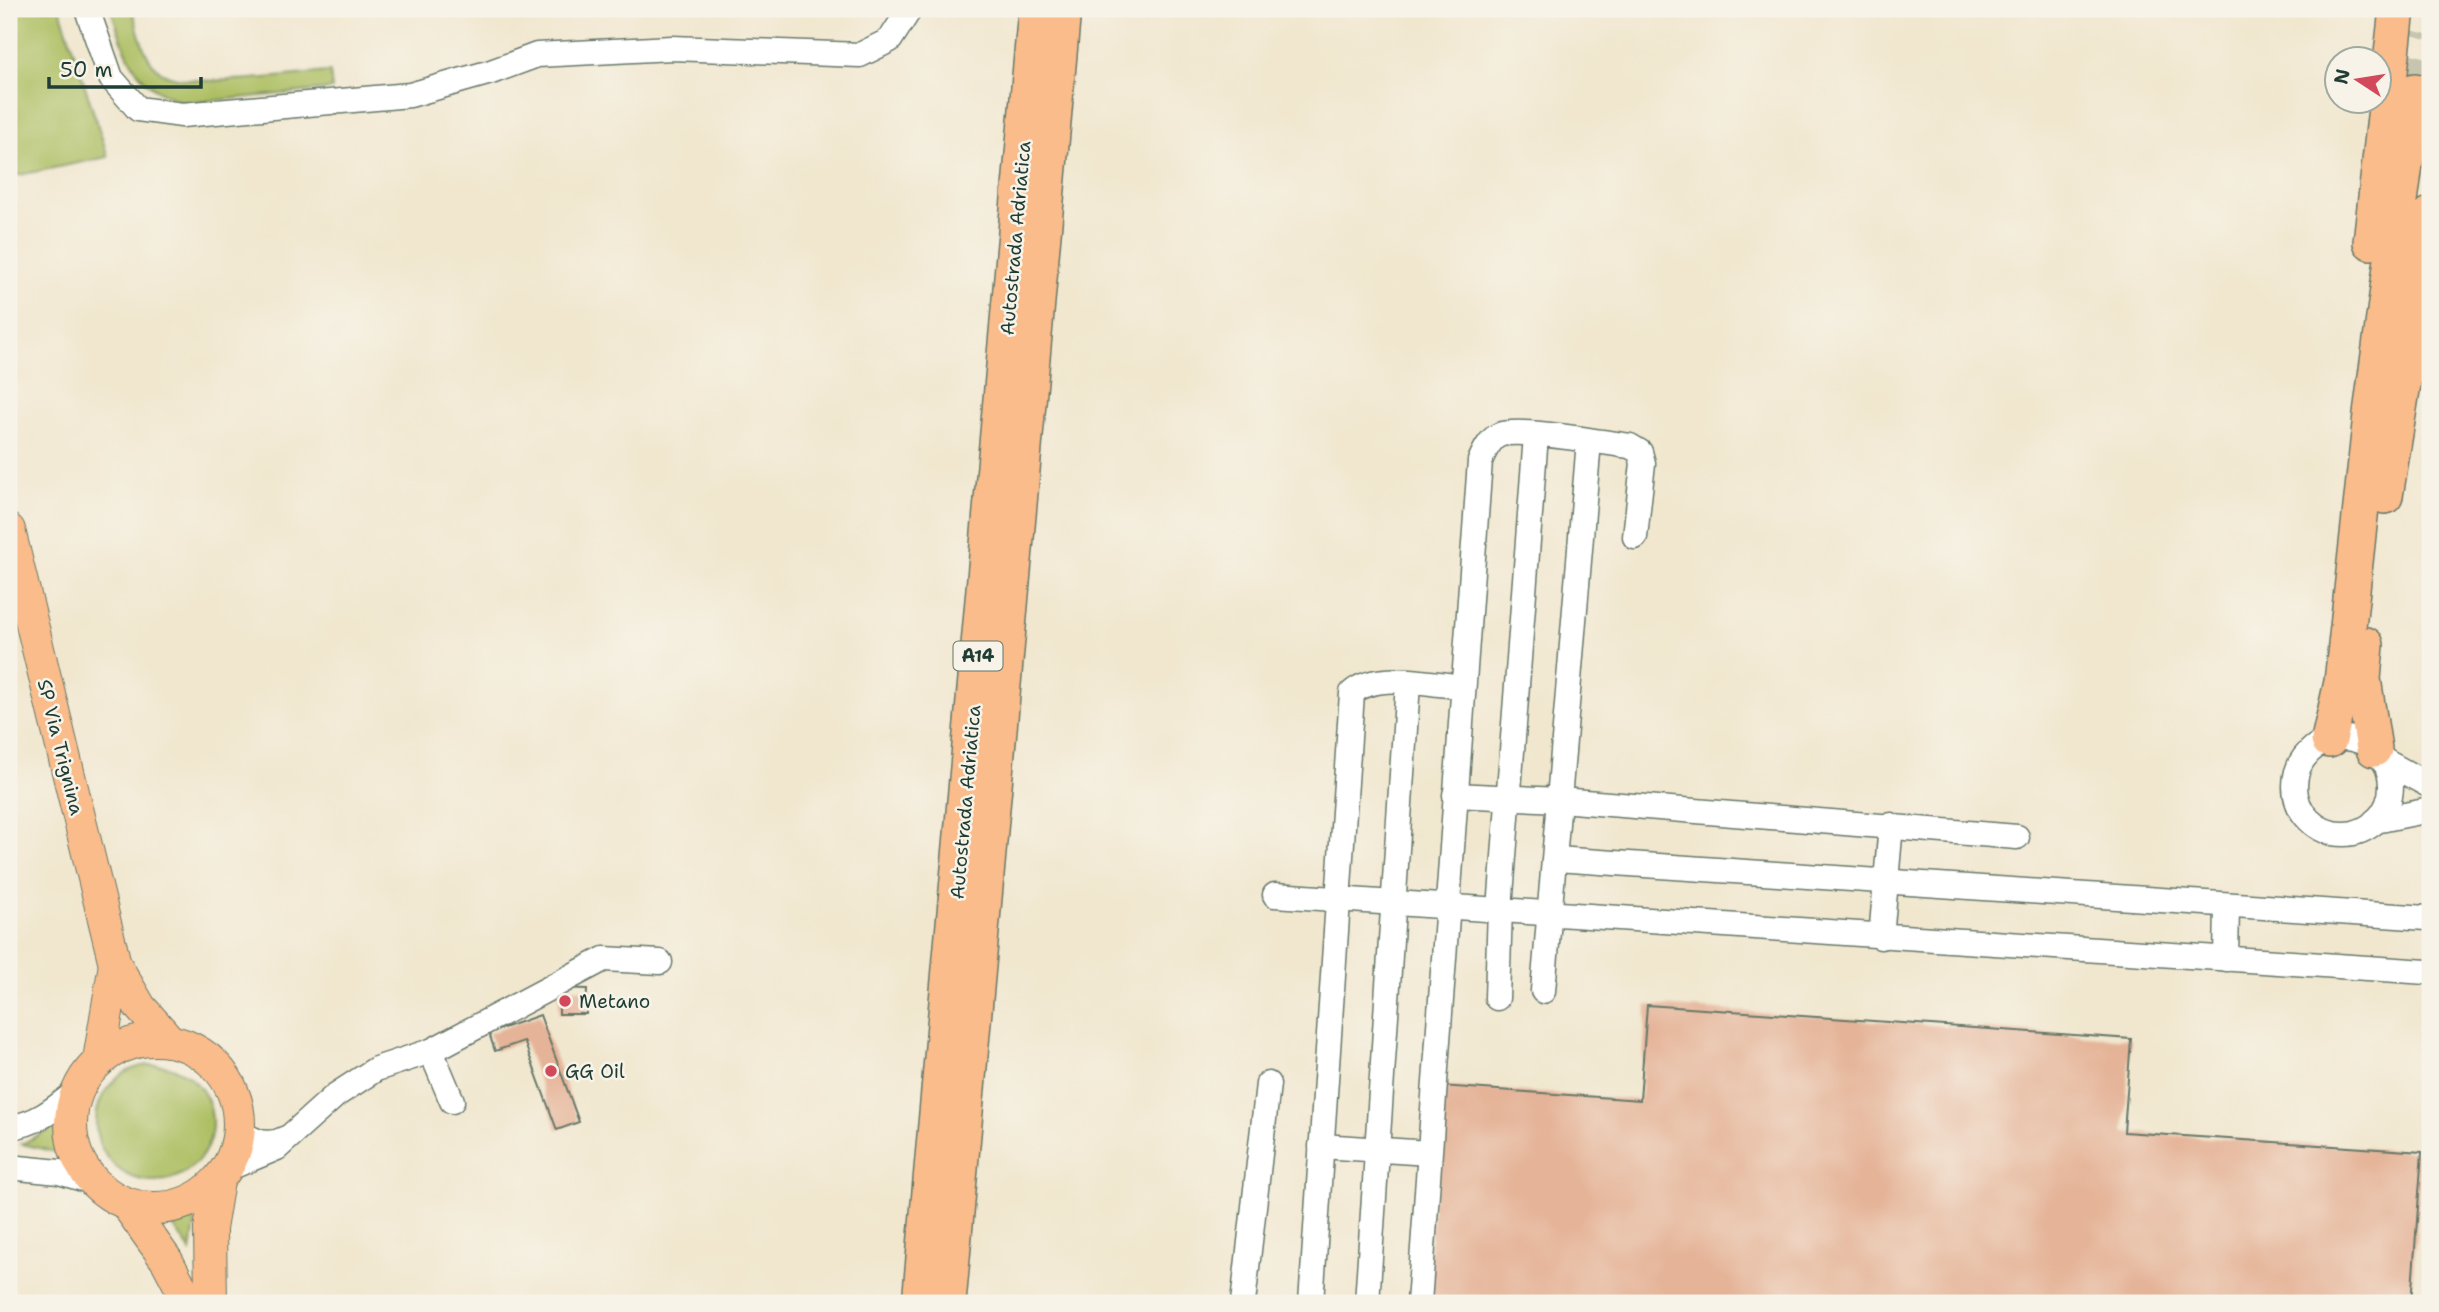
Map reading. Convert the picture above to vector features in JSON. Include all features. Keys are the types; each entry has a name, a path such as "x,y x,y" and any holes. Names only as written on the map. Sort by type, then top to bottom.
{"highway":[{"name":"Autostrada Adriatica","path":"920,1303 1036,9"},
{"name":"Autostrada Adriatica","path":"948,1303 1063,9"},
{"path":"2386,409 2366,354 2366,297 2397,9"},
{"path":"2329,740 2342,682 2386,409 2415,91"},
{"path":"2379,755 2362,679 2388,467 2386,409 2411,320 2430,215"},
{"path":"2386,409 2430,331"}],"main road":[{"name":"SP Via Trignina","path":"9,530 115,964 140,1007 170,1041"},
{"name":"SP Via Trignina","path":"115,964 99,1060 77,1091 71,1115 71,1139 79,1162 93,1182 108,1195 127,1205 160,1209 192,1201 223,1175"},
{"name":"SP Via Trignina","path":"99,1060 132,1042 170,1041 194,1049 214,1063 229,1083 238,1107 239,1132 223,1175 211,1229 211,1303"},
{"name":"SP Via Trignina","path":"127,1205 167,1261 188,1303"}],"street":[{"path":"87,9 111,78 138,109 182,115 410,94 491,72 537,55 672,48 860,55 890,40 910,9"},
{"path":"1419,1303 1480,461 1489,444 1498,435 1536,436 1630,446 1640,452 1643,463 1635,537"},
{"path":"1497,998 1500,909 1536,436"},
{"path":"1544,991 1590,442"},
{"path":"1311,1303 1352,693 1362,684 1377,680 1463,687"},
{"path":"1367,1303 1408,683"},
{"path":"2379,755 2391,786 2389,799 2375,821 2362,830 2347,834 2331,833 2317,827 2301,810 2294,787 2303,758 2315,747 2344,737 2360,741 2430,786"},
{"path":"1455,795 1508,796 2017,837"},
{"path":"2375,821 2430,810"},
{"path":"1881,937 1891,825"},
{"path":"1556,859 1886,879 2227,906 2427,918"},
{"path":"1275,895 2427,972"},
{"path":"2226,959 2227,906"},
{"path":"223,1175 278,1148 336,1095 376,1069 431,1051 604,959 660,962"},
{"path":"431,1051 452,1101"},
{"path":"1243,1303 1268,1084"},
{"path":"11,1128 54,1110 77,1091"},
{"path":"239,1132 267,1144 279,1142 301,1128"},
{"path":"1321,1146 1429,1153"},
{"path":"15,1171 59,1172 93,1182"}],"green space":[{"path":"9,9 60,9 108,157 9,177"},
{"path":"111,9 132,9 149,58 160,71 173,77 215,81 330,72 332,89 188,103 170,97 145,80 136,69 122,42"},
{"path":"154,1065 176,1070 195,1082 207,1101 212,1123 207,1145 195,1164 176,1176 154,1181 132,1176 113,1164 101,1145 96,1123 101,1101 113,1082 132,1070"},
{"path":"59,1124 63,1154 22,1144"},
{"path":"196,1215 191,1252 172,1224"}],"building":[{"path":"559,988 587,989 586,1014 559,1014"},
{"path":"1647,1005 2131,1039 2124,1132 2422,1152 2411,1303 1426,1303 1441,1086 1640,1100"},
{"path":"540,1015 579,1122 557,1130 524,1041 495,1051 489,1033"}],"tunnel":[{"path":"2415,91 2430,35"}],"place":[{"name":"Metano","path":"565,1001"},
{"name":"GG Oil","path":"551,1071"}]}
